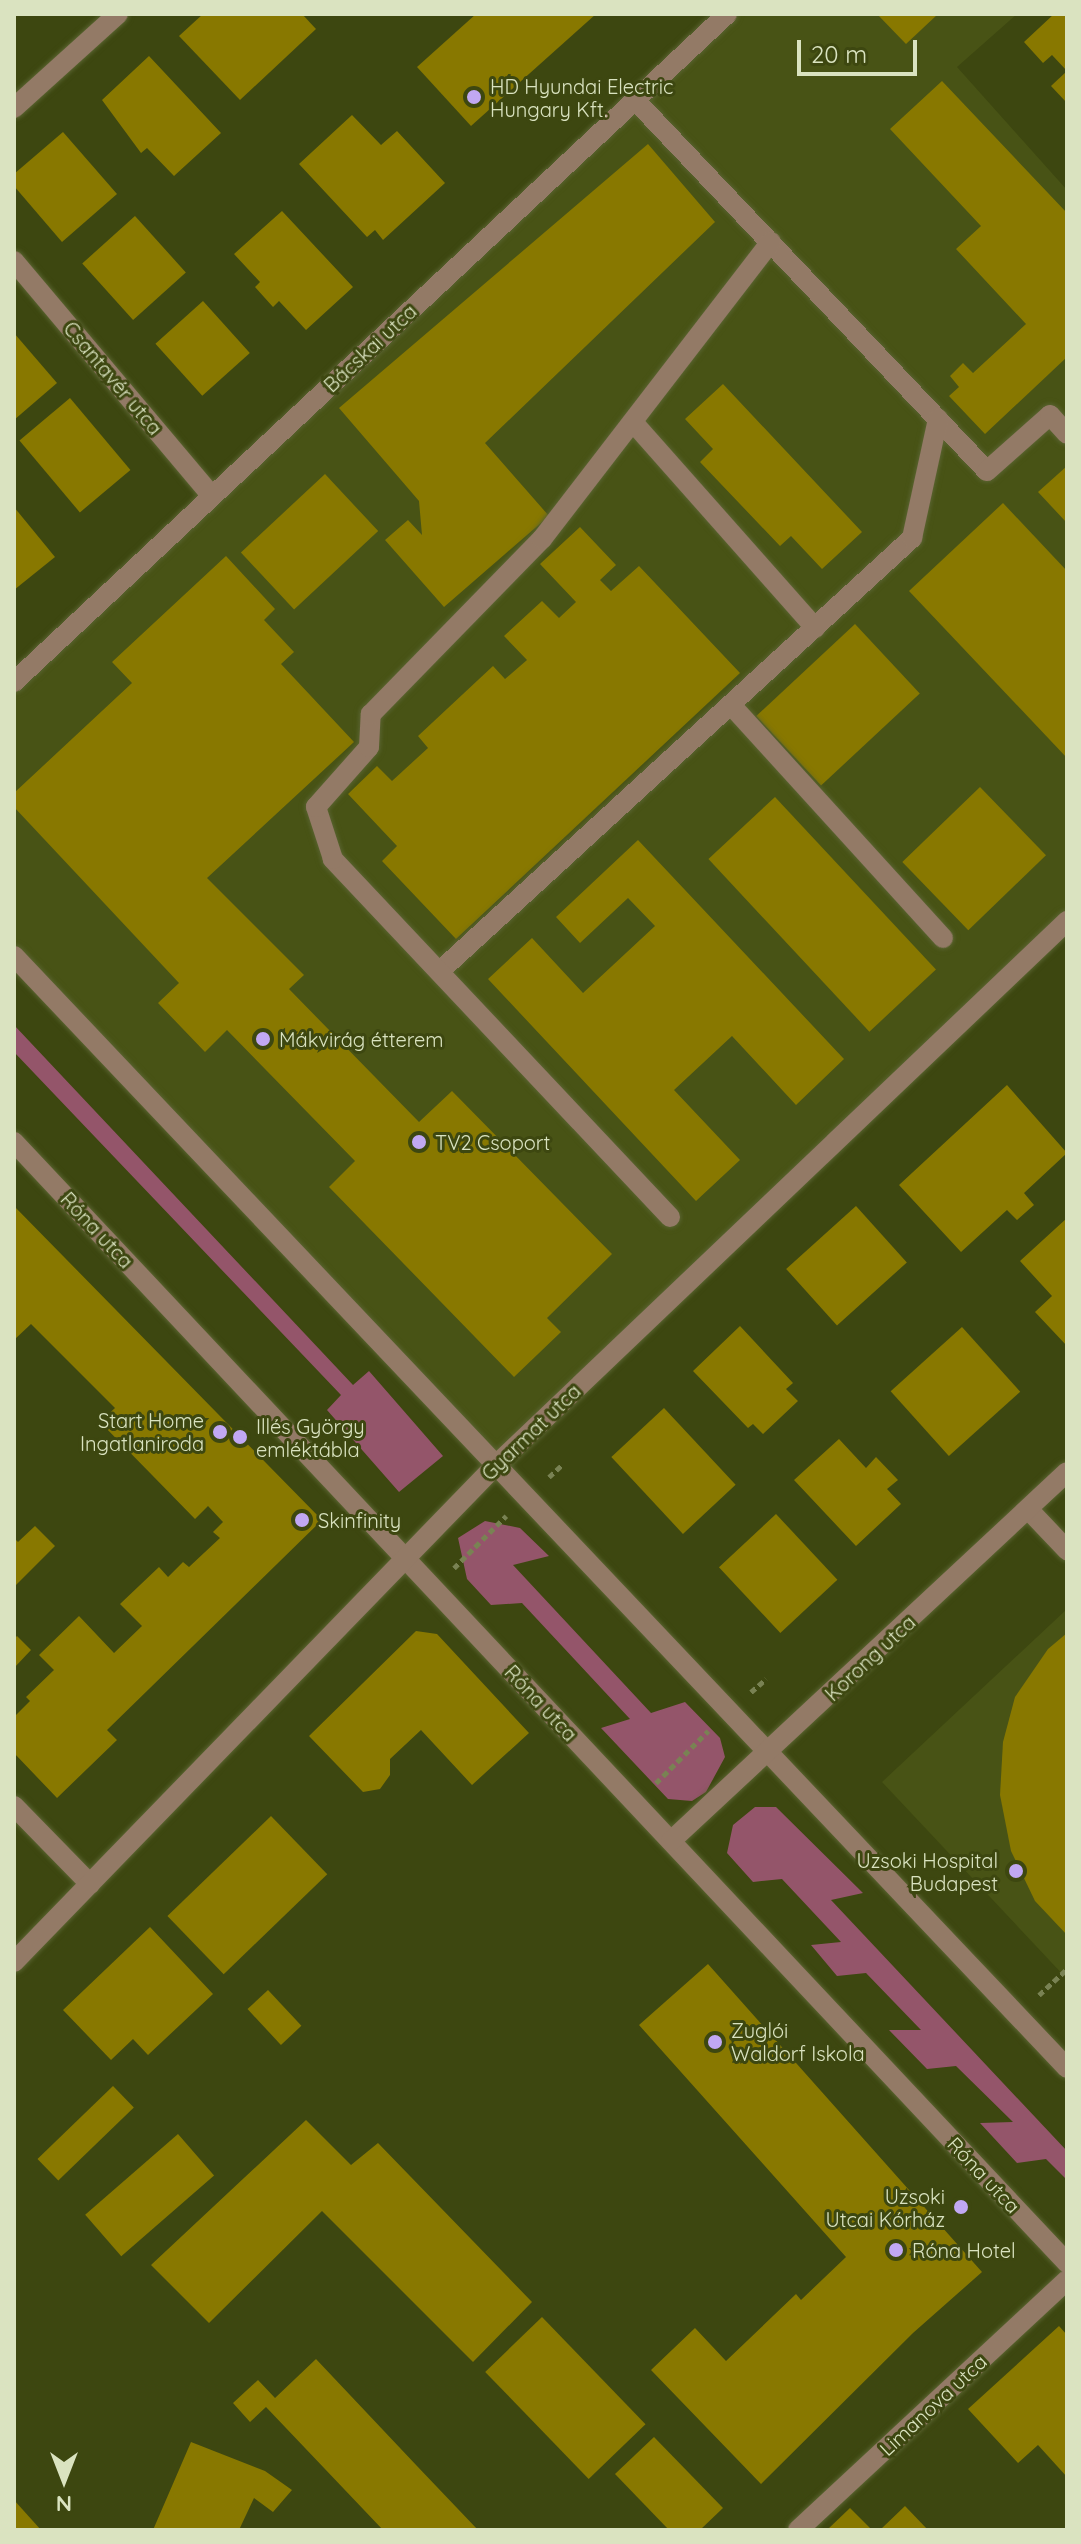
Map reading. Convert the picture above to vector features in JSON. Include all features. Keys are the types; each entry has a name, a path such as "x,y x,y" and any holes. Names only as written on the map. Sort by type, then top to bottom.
{"street":[{"path":"14,108 118,14"},
{"name":"Bácskai utca","path":"14,682 727,14"},
{"path":"635,100 987,471 1050,415 1067,434"},
{"path":"670,1217 333,859 316,807 369,747 371,714 542,539 771,242"},
{"name":"Csantavér utca","path":"14,261 212,496"},
{"path":"440,971 912,538 938,419"},
{"path":"633,422 815,628"},
{"path":"731,705 943,938"},
{"name":"Gyarmat utca","path":"14,1962 496,1465 1067,921"},
{"path":"14,956 1067,2068"},
{"name":"Róna utca","path":"14,1142 1067,2263"},
{"name":"Korong utca","path":"671,1841 1067,1472"},
{"path":"1028,1509 1067,1550"},
{"path":"14,1806 90,1884"},
{"name":"Limanova utca","path":"798,2530 1067,2280"}],"path":[{"path":"436,1591 562,1465"},
{"path":"635,1803 730,1712"},
{"path":"1018,2016 1067,1969"}],"shaded area":[{"path":"727,14 1017,14 957,67 1067,190 1067,921 496,1465 14,957 14,682"},
{"path":"14,1025 353,1385 369,1371 443,1456 399,1492 327,1410 341,1395 14,1052"},
{"path":"485,1521 520,1528 549,1556 513,1565 651,1713 685,1702 720,1738 725,1757 706,1792 692,1801 668,1799 601,1728 630,1719 522,1603 491,1605 467,1579 458,1538"},
{"name":"Uzsoki Hospital Budapest","path":"1067,1609 1067,1979 882,1782"},
{"path":"755,1807 776,1807 863,1893 831,1900 1067,2151 1067,2180 1046,2159 1017,2163 980,2123 1013,2122 956,2066 927,2069 889,2030 921,2030 866,1973 837,1976 811,1945 841,1942 782,1879 753,1882 727,1853 733,1825"}],"building":[{"path":"203,14 302,14 316,29 240,100 179,36"},
{"name":"HD Hyundai Electric Hungary Kft.","path":"476,14 596,14 471,126 417,67"},
{"path":"877,14 938,14 906,44"},
{"path":"1054,14 1067,14 1067,71 1052,55 1043,63 1024,42"},
{"path":"149,56 221,133 174,176 147,148 141,153 102,100"},
{"path":"1067,71 1067,103 1051,86"},
{"path":"942,81 1067,213 1067,357 985,434 949,396 959,387 950,376 963,363 973,373 1026,324 956,249 981,226 890,129"},
{"path":"352,115 381,145 397,131 445,183 383,240 375,230 367,237 299,164"},
{"path":"63,132 117,194 62,242 14,186 14,174"},
{"path":"648,144 715,222 485,443 549,516 444,607 385,540 408,520 422,535 419,501 339,408"},
{"path":"282,211 353,287 306,330 279,301 273,307 255,287 260,282 234,254"},
{"path":"135,216 186,272 133,320 82,264"},
{"path":"203,301 250,353 202,396 155,344"},
{"path":"14,333 57,383 14,420"},
{"path":"723,384 862,532 822,569 791,536 780,546 700,462 713,449 685,419"},
{"path":"70,398 130,470 80,512 19,440"},
{"path":"1067,466 1067,523 1038,492"},
{"path":"325,474 378,531 294,609 241,552"},
{"path":"1003,503 1067,571 1067,758 909,591"},
{"path":"14,507 55,557 14,590"},
{"path":"580,527 616,565 600,580 611,591 639,566 740,673 456,939 382,861 397,846 348,794 377,766 392,781 428,748 418,736 493,666 505,679 527,660 504,636 542,601 559,618 576,602 540,564"},
{"path":"226,556 275,609 264,620 294,652 281,664 354,742 207,878 304,975 289,989 419,1122 452,1091 612,1254 547,1318 561,1332 514,1377 329,1187 355,1161 227,1030 205,1052 158,1003 179,983 14,807 14,793 132,683 112,662"},
{"path":"855,624 920,693 821,786 756,716"},
{"path":"980,787 1046,855 968,930 902,862"},
{"path":"775,797 936,970 869,1032 708,859"},
{"path":"638,840 844,1059 796,1105 732,1036 674,1090 740,1160 696,1201 488,979 532,938 583,993 655,926 628,898 580,943 556,917"},
{"path":"1007,1085 1067,1153 1024,1193 1034,1205 1017,1220 1007,1210 961,1252 899,1185"},
{"path":"14,1206 322,1520 107,1730 117,1740 57,1798 14,1753 14,1717 30,1701 26,1697 54,1670 39,1655 79,1616 114,1653 142,1626 120,1604 159,1567 168,1577 183,1562 189,1567 220,1538 213,1532 223,1522 208,1506 195,1519 100,1422 115,1408 31,1324 14,1340"},
{"path":"856,1206 907,1262 837,1325 786,1269"},
{"path":"1067,1218 1067,1346 1035,1312 1052,1296 1020,1261"},
{"path":"740,1326 793,1383 786,1389 798,1401 763,1434 753,1424 748,1428 693,1371"},
{"path":"962,1327 1020,1392 949,1456 891,1391"},
{"path":"664,1408 736,1485 683,1534 611,1457"},
{"path":"839,1439 866,1468 876,1457 898,1480 887,1489 901,1504 856,1546 794,1480"},
{"path":"776,1514 837,1580 780,1633 719,1567"},
{"path":"35,1526 55,1546 14,1587 14,1538 18,1542"},
{"path":"416,1631 437,1634 529,1733 472,1785 421,1730 390,1759 390,1775 380,1789 363,1792 309,1736"},
{"path":"1067,1633 1067,1935 1035,1901 1011,1851 1000,1795 1003,1742 1015,1697 1048,1649"},
{"path":"17,1636 31,1650 14,1668 14,1639"},
{"path":"271,1816 327,1874 224,1974 167,1916"},
{"path":"150,1927 213,1994 148,2055 133,2039 111,2060 63,2010"},
{"path":"708,1964 982,2272 913,2333 761,2484 651,2370 695,2328 726,2361 796,2294 801,2300 846,2257 639,2025"},
{"path":"268,1990 301,2026 281,2045 248,2009"},
{"path":"113,2086 134,2108 58,2181 37,2159"},
{"path":"306,2120 351,2165 378,2143 532,2302 473,2362 322,2211 209,2323 151,2265"},
{"path":"178,2134 214,2176 121,2256 85,2215"},
{"path":"542,2317 646,2424 589,2479 485,2372"},
{"path":"1059,2326 1067,2335 1067,2477 1038,2445 1018,2463 968,2409"},
{"path":"316,2359 478,2530 383,2530 266,2407 250,2422 233,2403 258,2380 275,2398"},
{"path":"654,2437 723,2508 700,2530 669,2530 615,2474"},
{"path":"191,2442 265,2471 292,2490 273,2512 254,2498 239,2530 153,2530"},
{"path":"14,2500 41,2530 14,2530"},
{"path":"905,2506 928,2530 880,2530"},
{"path":"850,2508 872,2530 827,2530"}],"place":[{"name":"HD Hyundai Electric Hungary Kft.","path":"474,97"},
{"name":"Mákvirág étterem","path":"263,1039"},
{"name":"TV2 Csoport","path":"419,1142"},
{"name":"Start Home Ingatlaniroda","path":"220,1432"},
{"name":"Illés György emléktábla","path":"240,1437"},
{"name":"Skinfinity","path":"302,1520"},
{"name":"Uzsoki Hospital Budapest","path":"1016,1871"},
{"name":"Zuglói Waldorf Iskola","path":"715,2042"},
{"name":"Uzsoki Utcai Kórház","path":"961,2207"},
{"name":"Róna Hotel","path":"896,2250"}]}
